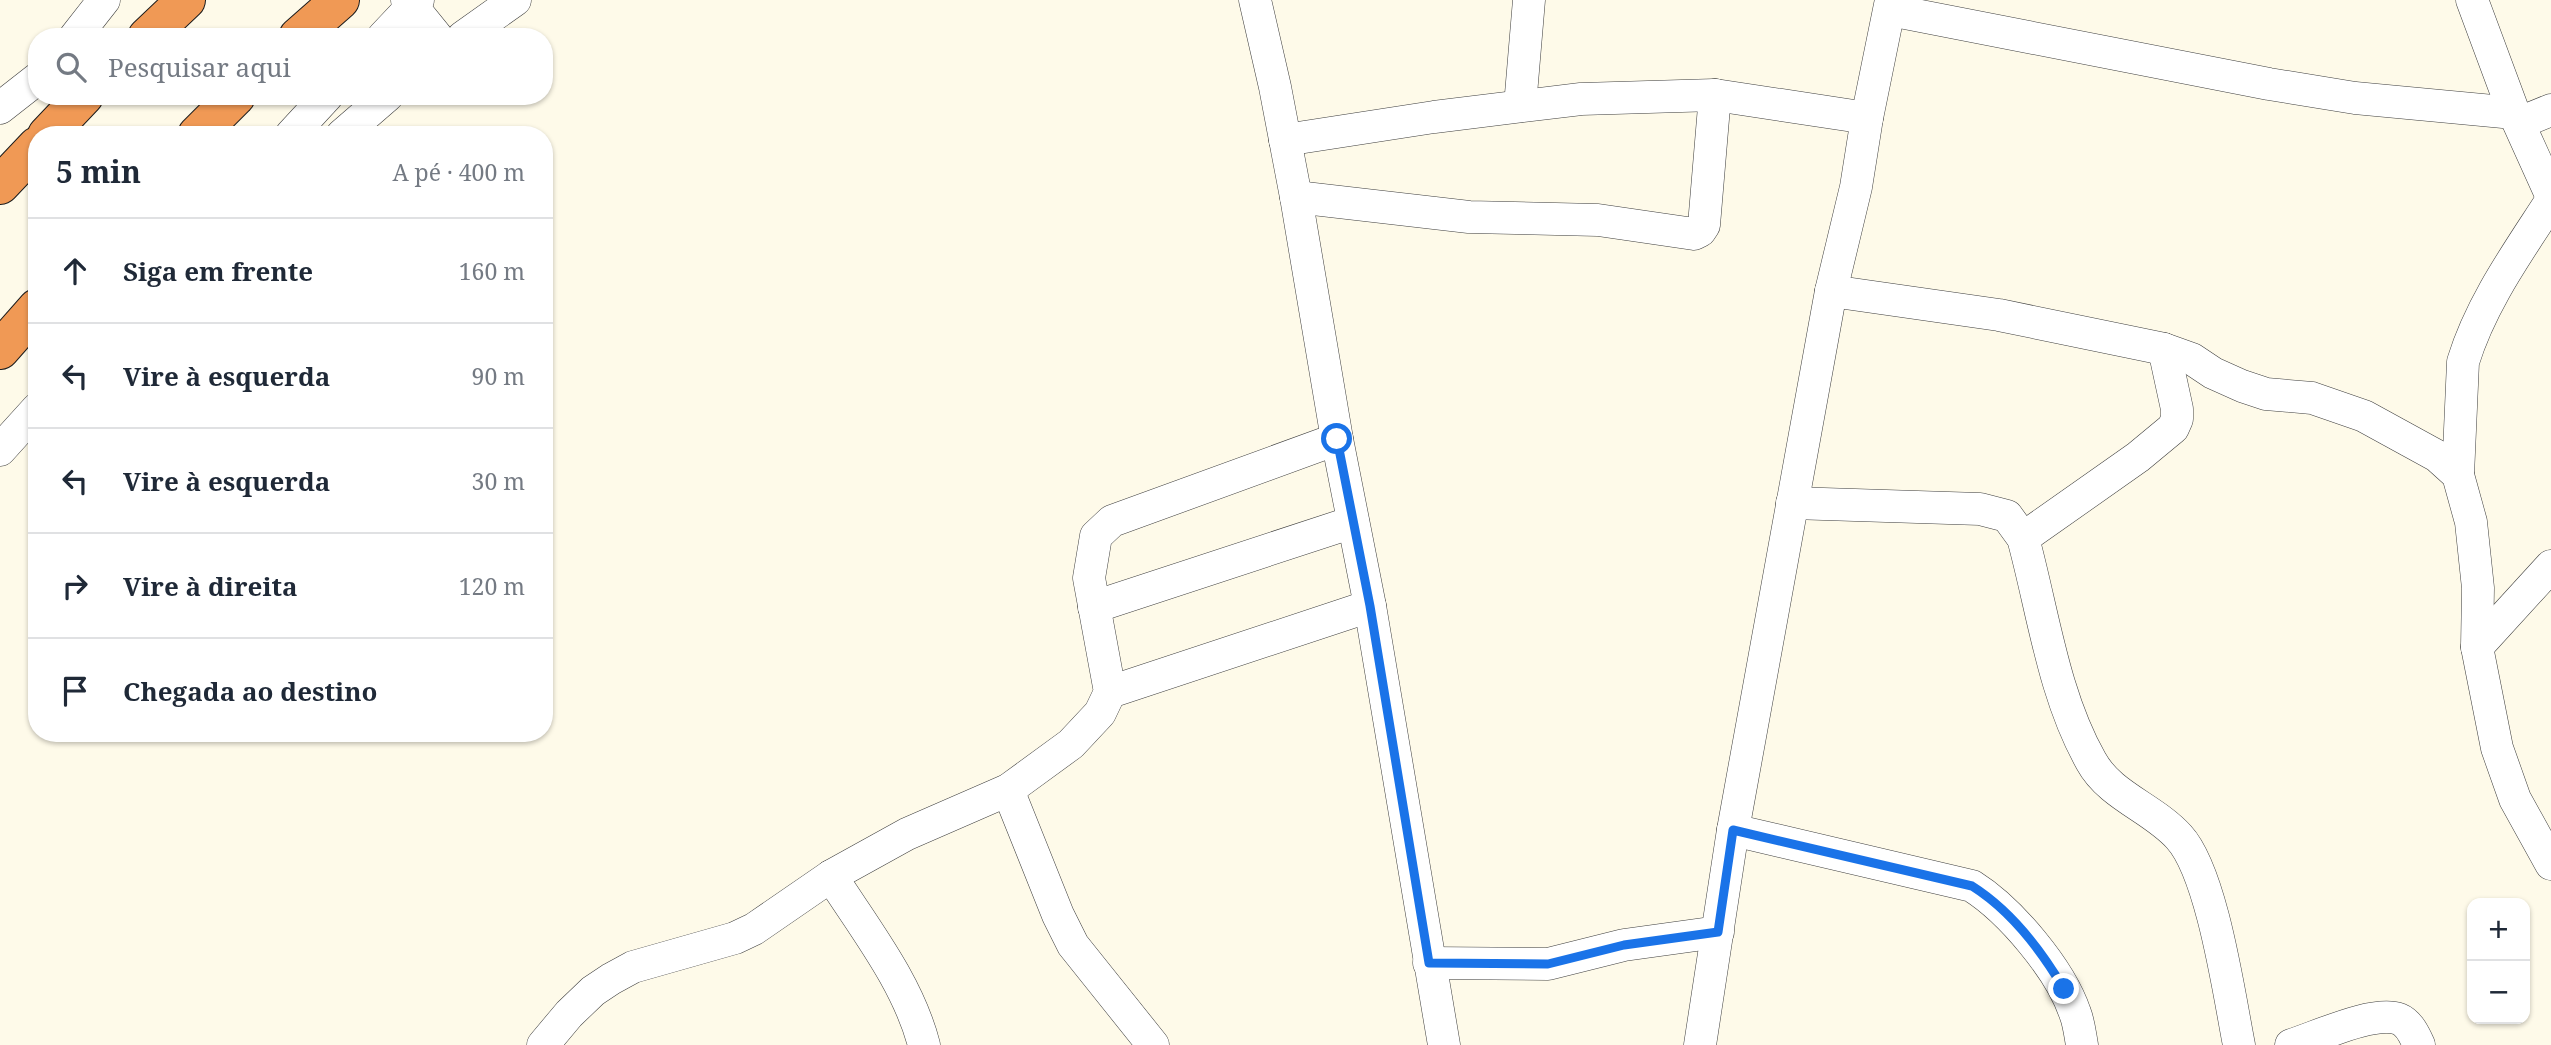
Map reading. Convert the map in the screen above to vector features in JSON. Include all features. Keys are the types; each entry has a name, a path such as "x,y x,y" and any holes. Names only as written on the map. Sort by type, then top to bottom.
{"highway":[{"path":"156,28 186,0"},
{"path":"308,28 340,0"},
{"path":"55,126 75,105"},
{"path":"206,126 227,105"},
{"path":"0,185 28,155"},
{"path":"0,351 28,318"}],"street":[{"path":"82,28 104,0"},
{"path":"476,28 515,0"},
{"path":"1255,0 1296,197 1337,439 1370,606 1444,1045"},
{"path":"1520,106 1529,0"},
{"path":"2472,0 2516,118 2551,195"},
{"path":"390,28 412,2 431,28"},
{"path":"1700,1045 1733,830 1792,503 1831,291 1856,187 1890,5 2342,96 2516,118 2551,110"},
{"path":"0,107 28,86"},
{"path":"1285,140 1581,99 1715,95 1867,118"},
{"path":"1296,197 1469,217 1598,220 1694,234 1704,225 1715,95"},
{"path":"299,126 319,105"},
{"path":"352,126 377,105"},
{"path":"2551,201 2510,264 2468,346 2463,362 2458,475 2471,522 2478,588 2477,647 2497,748 2515,799 2551,864"},
{"path":"1831,291 1999,315 2164,349 2192,359 2213,373 2242,386 2266,394 2312,398 2364,416 2437,456 2458,475"},
{"path":"2024,538 2138,457 2173,428 2177,419 2176,409 2164,349"},
{"path":"0,450 28,419"},
{"path":"542,1045 593,991 611,979 633,967 725,941 754,929 831,876 907,834 1007,790 1056,757 1100,713 1110,692 1089,578 1096,536 1112,522 1337,439"},
{"path":"1792,503 1980,509 2007,516 2024,538 2064,703 2091,763 2110,785 2164,821 2181,839 2196,867 2209,903 2239,1045"},
{"path":"1094,607 1353,522"},
{"path":"2477,647 2551,566"},
{"path":"1110,692 1370,606"},
{"path":"1007,790 1073,945 1153,1045"},
{"path":"1733,830 1972,886 2002,909 2051,967 2076,1013 2082,1045"},
{"path":"831,876 894,974 924,1045"},
{"path":"1429,963 1548,964 1624,945 1718,932"},
{"path":"2291,1045 2370,1019 2385,1018 2401,1019 2410,1028 2419,1045"}],"route":[{"path":"1337,439 1370,606 1429,963 1548,964 1624,945 1718,932 1733,830 1972,886 2002,909 2051,967 2064,989"}]}
